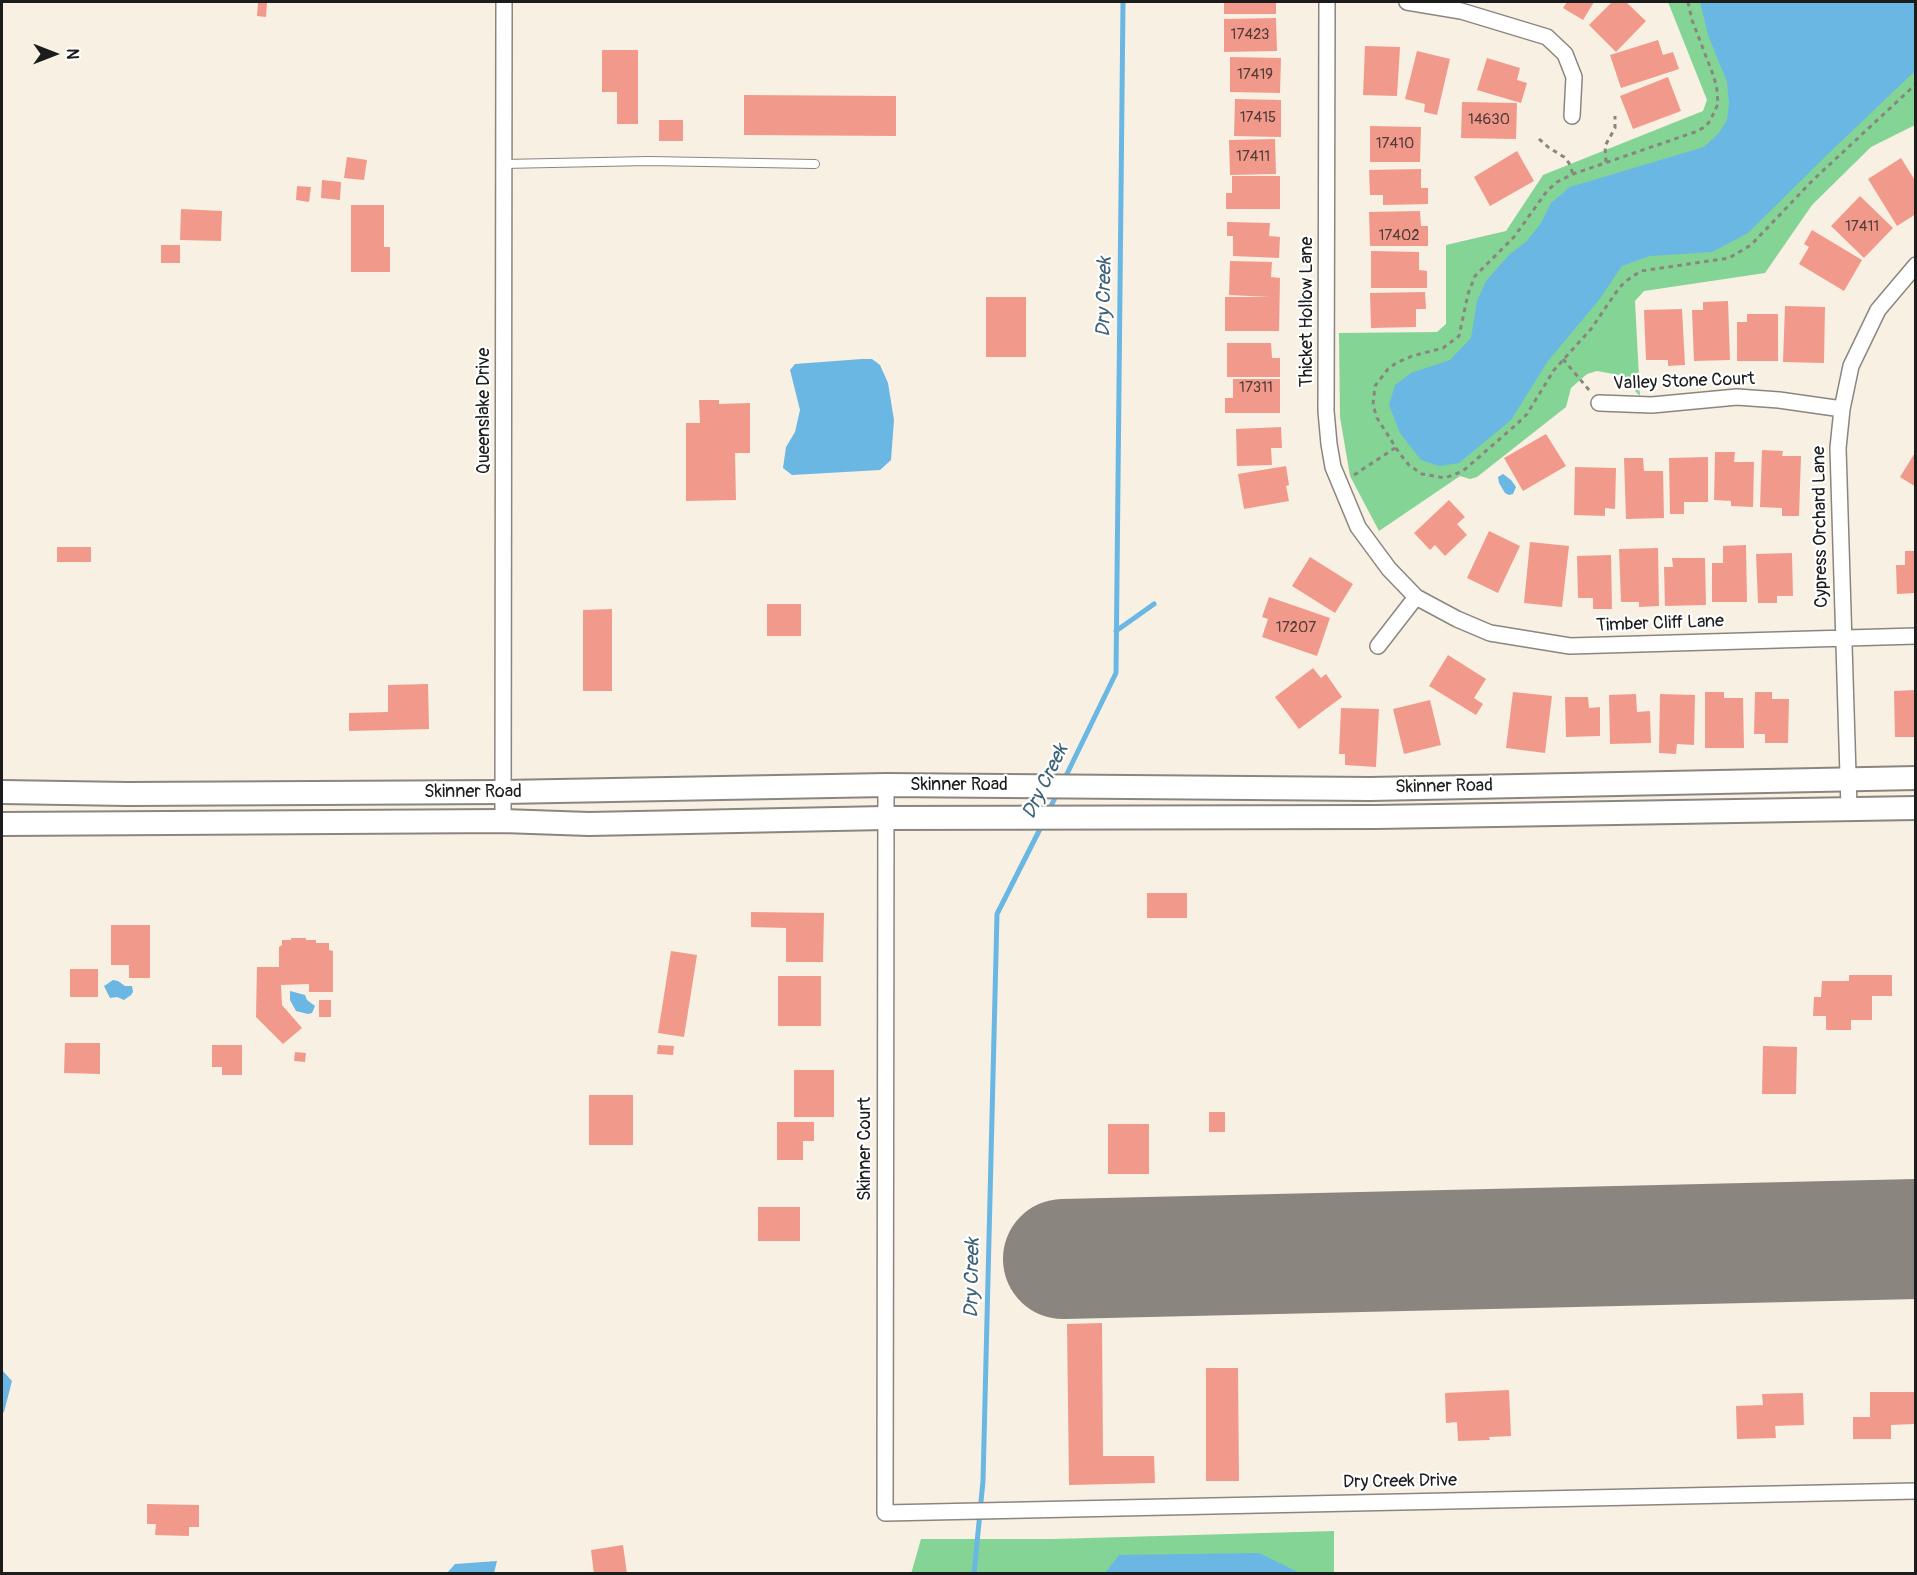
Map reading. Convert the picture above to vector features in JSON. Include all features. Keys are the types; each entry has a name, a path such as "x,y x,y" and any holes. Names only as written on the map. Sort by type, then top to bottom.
{"street":[{"name":"Queenslake Drive","path":"503,821 502,164 504,2"},
{"name":"Thicket Hollow Lane","path":"1327,2 1326,411 1333,467 1358,527 1373,550 1416,597"},
{"path":"1407,2 1461,11 1547,37 1565,54 1574,76 1572,116"},
{"name":"Cypress Orchard Lane","path":"1849,808 1838,448 1842,409 1851,366 1878,310 1916,265"},
{"name":"Valley Stone Court","path":"1599,404 1653,405 1737,397 1842,409"},
{"path":"1378,646 1416,597"},
{"name":"Timber Cliff Lane","path":"1416,597 1457,620 1490,633 1570,646 1916,636"},
{"name":"Skinner Road","path":"2,792 128,794 503,792 886,785 1370,789 1916,778"},
{"name":"Skinner Court","path":"885,1513 886,785"},
{"name":"Skinner Road","path":"2,824 503,821 589,824 885,818 1376,818 1916,808"},
{"name":"Dry Creek Drive","path":"885,1513 1916,1491"}],"lane":[{"path":"502,164 649,161 815,164"}],"path":[{"path":"1688,2 1692,20 1717,90 1718,104 1710,121 1705,127 1695,132 1606,162 1557,182 1514,237 1475,276 1468,294 1458,336 1443,348 1412,356 1396,363 1388,369 1375,386 1373,405 1377,418 1395,448 1409,465 1422,474 1445,478 1463,471 1522,419 1563,359 1592,329 1619,288 1633,275 1654,268 1730,258 1751,245 1813,180 1916,84"},
{"path":"1606,162 1605,146 1615,128 1615,116"},
{"path":"1539,139 1569,163 1573,174"},
{"path":"1563,359 1599,404"},
{"path":"1340,485 1395,448"}],"green space":[{"path":"1668,2 1915,2 1915,125 1871,147 1812,205 1765,273 1644,291 1635,301 1640,396 1619,375 1597,371 1587,374 1571,388 1566,407 1477,477 1470,479 1460,476 1379,531 1350,476 1340,417 1339,333 1437,332 1446,324 1446,245 1506,231 1543,175 1703,111 1707,100"},
{"path":"1334,1531 1334,1573 911,1574 921,1539 1054,1539"}],"water":[{"path":"1700,2 1915,2 1915,71 1748,233 1712,252 1650,256 1622,266 1599,300 1548,361 1511,420 1459,463 1439,466 1421,460 1400,433 1389,405 1395,385 1411,373 1450,360 1471,338 1477,301 1486,281 1509,255 1527,241 1541,223 1551,203 1570,187 1704,147 1719,133 1727,120 1729,103 1727,82 1708,35"},
{"path":"872,359 880,365 888,383 894,420 891,460 880,470 792,475 783,468 786,447 795,432 800,410 790,370 795,364"},
{"path":"1503,474 1516,487 1513,494 1505,493 1499,483 1498,477"},
{"path":"113,980 125,986 132,986 131,995 124,1000 117,997 110,998 104,986"},
{"path":"290,991 305,995 307,1000 315,1006 312,1013 296,1011 290,1000"},
{"path":"2,1370 12,1381 2,1413"},
{"path":"1259,1553 1300,1573 1105,1573 1119,1555"},
{"path":"497,1561 494,1573 447,1573 455,1564"}],"building":[{"path":"1224,2 1276,2 1276,14 1224,14"},
{"path":"1567,2 1594,2 1583,20 1563,8"},
{"path":"1612,2 1626,2 1646,21 1616,52 1589,25"},
{"path":"258,3 267,3 266,17 257,16"},
{"path":"1276,18 1277,51 1224,52 1224,19"},
{"path":"1658,40 1663,55 1673,52 1679,69 1621,88 1610,55"},
{"path":"1365,46 1400,47 1397,96 1363,95"},
{"path":"602,50 638,50 638,124 617,124 617,92 602,92"},
{"path":"1417,51 1450,59 1437,115 1424,112 1425,104 1405,99"},
{"path":"1230,57 1281,58 1280,93 1230,92"},
{"path":"1487,58 1520,68 1517,80 1527,83 1521,103 1477,90"},
{"path":"1668,77 1681,111 1633,129 1620,96"},
{"path":"744,95 896,96 896,136 744,135"},
{"path":"1235,99 1281,100 1281,137 1234,136"},
{"path":"1462,102 1517,103 1516,139 1461,138"},
{"path":"659,120 683,120 683,141 659,141"},
{"path":"1370,126 1421,127 1420,162 1370,162"},
{"path":"1275,139 1276,174 1230,175 1229,140"},
{"path":"1517,151 1534,181 1490,206 1474,177"},
{"path":"347,157 367,160 364,180 344,178"},
{"path":"1901,158 1916,182 1916,214 1897,226 1868,179"},
{"path":"1421,169 1421,188 1428,188 1428,204 1383,205 1383,195 1370,195 1369,170"},
{"path":"1232,176 1280,176 1280,209 1226,209 1226,193 1232,193"},
{"path":"322,180 341,182 340,200 321,198"},
{"path":"297,186 311,187 309,202 296,200"},
{"path":"1860,196 1893,228 1864,258 1831,226"},
{"path":"351,205 384,205 384,247 390,247 390,272 351,272"},
{"path":"181,209 222,211 221,241 180,240"},
{"path":"1420,211 1421,226 1428,226 1428,246 1370,246 1369,212"},
{"path":"1227,222 1270,223 1269,236 1280,237 1279,258 1233,256 1233,236 1227,236"},
{"path":"1812,230 1862,260 1844,291 1799,264 1809,247 1804,244"},
{"path":"161,245 180,245 180,263 161,263"},
{"path":"1371,251 1419,252 1419,270 1427,271 1427,288 1371,288"},
{"path":"1230,261 1272,262 1271,277 1280,278 1279,331 1225,331 1225,297 1270,297 1229,295"},
{"path":"1425,292 1426,309 1416,309 1416,327 1371,328 1370,293"},
{"path":"986,297 1026,297 1026,357 986,357"},
{"path":"1728,301 1730,360 1694,361 1692,310 1703,310 1703,302"},
{"path":"1785,306 1825,307 1824,363 1783,362"},
{"path":"1682,309 1685,365 1668,366 1668,360 1646,360 1644,310"},
{"path":"1747,314 1778,314 1778,361 1737,361 1737,322 1747,322"},
{"path":"1227,343 1271,343 1272,358 1280,358 1280,377 1227,377"},
{"path":"1233,379 1280,379 1280,413 1225,413 1225,398 1233,398"},
{"path":"699,400 719,400 719,404 750,403 750,453 735,453 736,500 686,501 686,423 700,423"},
{"path":"1281,427 1282,448 1271,448 1272,465 1237,466 1236,429"},
{"path":"1546,434 1566,466 1523,491 1504,458"},
{"path":"1762,450 1783,451 1782,456 1801,456 1799,516 1782,516 1782,508 1760,507"},
{"path":"1916,451 1916,487 1900,477"},
{"path":"1715,452 1735,452 1734,462 1754,462 1753,507 1731,506 1731,501 1714,500"},
{"path":"1708,457 1708,502 1684,502 1684,514 1670,514 1669,458"},
{"path":"1624,458 1643,458 1644,471 1663,471 1664,518 1626,519"},
{"path":"1286,466 1289,501 1244,509 1238,474"},
{"path":"1575,467 1616,468 1615,509 1605,508 1605,516 1574,515"},
{"path":"1449,500 1465,517 1457,524 1467,535 1445,556 1435,545 1430,550 1414,533"},
{"path":"1489,531 1520,546 1498,593 1467,578"},
{"path":"1530,542 1569,546 1562,607 1524,603"},
{"path":"1746,545 1747,602 1712,602 1712,563 1723,563 1723,546"},
{"path":"57,547 91,547 91,562 57,562"},
{"path":"1658,548 1659,606 1639,607 1639,602 1621,602 1619,549"},
{"path":"1905,551 1916,551 1916,593 1897,594 1896,565 1905,565"},
{"path":"1792,553 1793,596 1777,596 1777,603 1758,603 1756,554"},
{"path":"1611,555 1612,609 1593,609 1593,598 1578,598 1577,556"},
{"path":"1310,557 1353,584 1335,613 1292,586"},
{"path":"1672,558 1705,558 1706,605 1665,606 1664,567 1673,567"},
{"path":"1269,597 1330,618 1317,656 1262,637 1268,619 1262,617"},
{"path":"767,604 801,604 801,636 767,636"},
{"path":"612,609 612,691 583,691 583,610"},
{"path":"1448,655 1486,679 1474,698 1483,704 1476,715 1429,686"},
{"path":"1313,668 1321,678 1326,674 1342,697 1299,729 1275,697"},
{"path":"428,684 429,729 349,731 349,713 388,712 388,685"},
{"path":"1916,690 1916,737 1895,737 1894,691"},
{"path":"1513,692 1552,696 1545,753 1506,748"},
{"path":"1705,692 1724,692 1724,698 1743,698 1744,748 1705,748"},
{"path":"1755,692 1772,692 1772,699 1789,699 1788,743 1765,743 1765,734 1754,734"},
{"path":"1636,694 1637,712 1650,711 1651,743 1610,744 1609,695"},
{"path":"1660,694 1695,695 1694,745 1677,744 1676,754 1659,753"},
{"path":"1565,697 1588,697 1589,708 1600,707 1600,736 1566,737"},
{"path":"1430,700 1441,745 1404,754 1393,709"},
{"path":"1341,708 1379,709 1376,767 1345,765 1345,754 1339,754"},
{"path":"1147,893 1187,893 1187,918 1147,918"},
{"path":"751,912 824,913 823,962 786,962 786,928 751,927"},
{"path":"111,925 150,925 150,978 129,978 129,965 111,965"},
{"path":"291,938 306,938 306,940 316,940 316,943 329,943 329,950 333,951 333,992 309,992 309,984 281,985 282,1005 302,1028 283,1044 256,1017 257,967 279,967 279,947 282,945 282,940 291,940"},
{"path":"671,951 697,955 684,1037 658,1033"},
{"path":"70,969 98,969 98,997 70,997"},
{"path":"1849,975 1892,975 1892,996 1872,996 1872,1020 1851,1020 1851,1030 1826,1030 1826,1016 1813,1016 1814,997 1821,997 1822,981 1849,981"},
{"path":"778,976 821,976 821,1026 778,1026"},
{"path":"319,1000 331,1000 331,1017 319,1017"},
{"path":"65,1043 100,1043 100,1074 64,1073"},
{"path":"212,1045 242,1045 242,1075 222,1075 222,1067 212,1067"},
{"path":"658,1045 674,1046 673,1055 657,1054"},
{"path":"1763,1046 1797,1047 1796,1094 1762,1094"},
{"path":"295,1052 306,1053 305,1062 294,1061"},
{"path":"794,1070 834,1070 834,1117 794,1117"},
{"path":"589,1095 633,1095 633,1145 589,1145"},
{"path":"1209,1112 1225,1112 1225,1132 1209,1132"},
{"path":"777,1122 814,1122 814,1141 803,1141 803,1160 777,1160"},
{"path":"1108,1124 1149,1124 1149,1174 1108,1174"},
{"path":"758,1207 800,1207 800,1241 758,1241"},
{"path":"1102,1323 1103,1456 1154,1456 1155,1483 1069,1485 1067,1324"},
{"path":"1206,1368 1238,1368 1239,1481 1206,1481"},
{"path":"1509,1390 1511,1436 1489,1437 1490,1440 1458,1441 1457,1422 1446,1423 1445,1393"},
{"path":"1870,1392 1914,1392 1914,1424 1891,1425 1891,1439 1853,1439 1853,1417 1870,1417"},
{"path":"1803,1393 1804,1425 1775,1426 1776,1438 1737,1439 1736,1406 1763,1405 1762,1394"},
{"path":"147,1504 199,1505 199,1527 189,1527 189,1536 155,1535 156,1524 147,1524"},
{"path":"623,1545 627,1574 594,1574 591,1550"}],"waterway":[{"name":"Dry Creek","path":"1064,780 1116,673 1123,2"},
{"path":"1116,631 1154,604"},
{"name":"Dry Creek","path":"1048,812 1057,794"},
{"name":"Dry Creek","path":"974,1574 983,1481 997,914 1043,823"}],"runway":[{"path":"1063,1259 1916,1239"}]}
